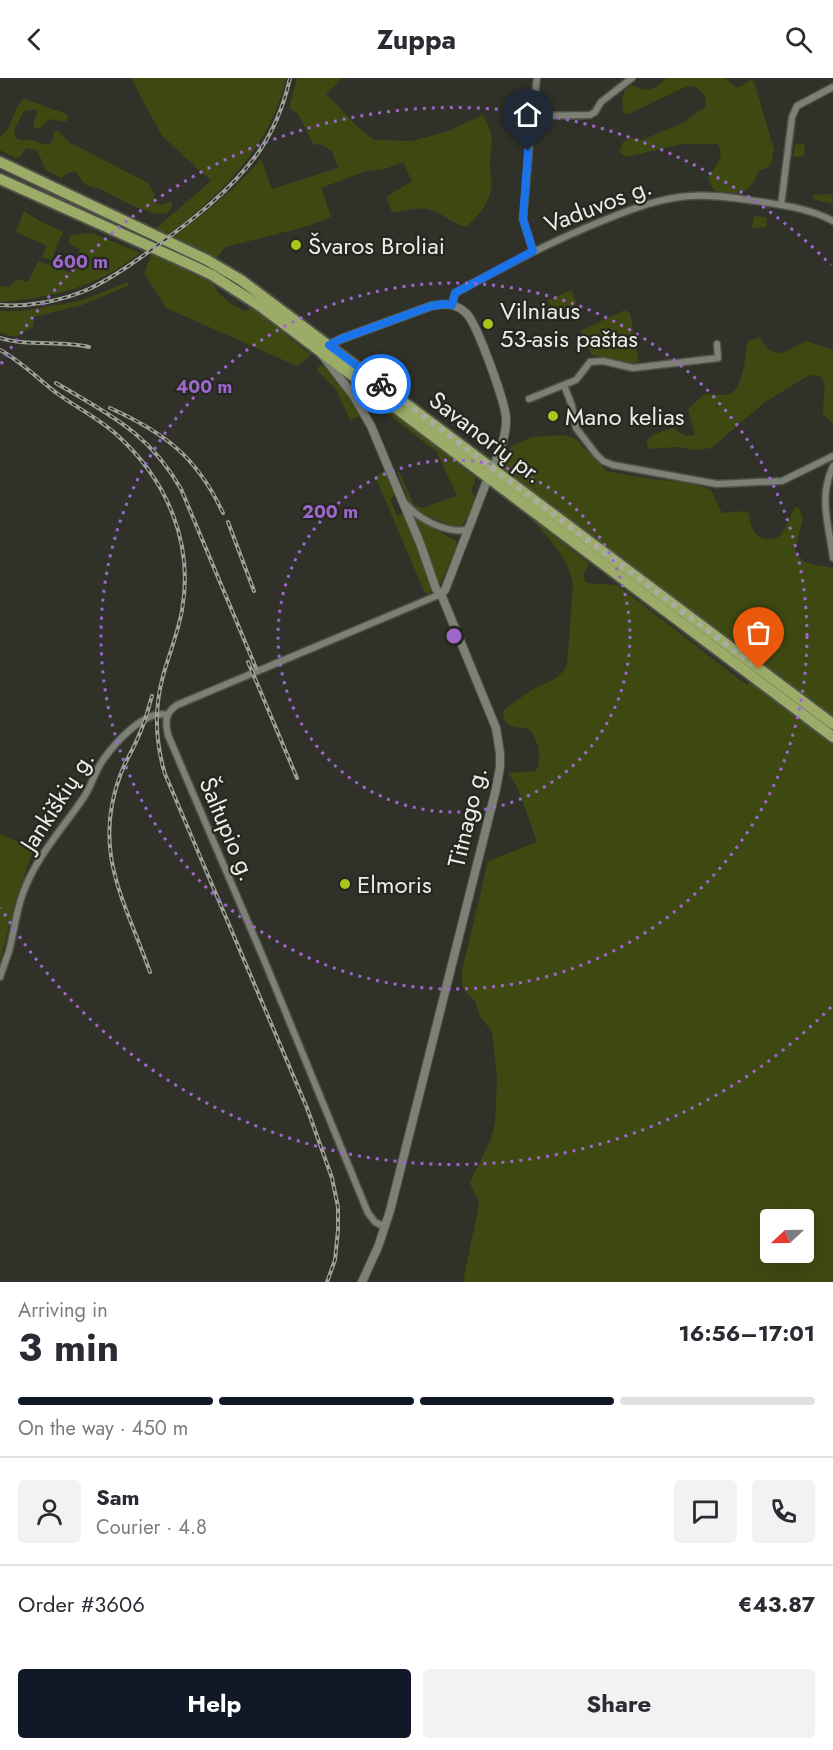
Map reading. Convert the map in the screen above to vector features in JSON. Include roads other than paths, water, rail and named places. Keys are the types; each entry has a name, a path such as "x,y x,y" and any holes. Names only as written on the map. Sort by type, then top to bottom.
{"highway":[{"name":"Savanorių pr.","path":"0,162 207,260 269,300 324,348 833,738"},
{"name":"Savanorių pr.","path":"0,179 212,275 260,306 324,348 833,724"}],"street":[{"path":"533,251 523,219 537,78"},
{"path":"532,116 590,115 595,112 601,102 632,78"},
{"path":"781,205 792,117 798,106 833,87"},
{"name":"Vaduvos g.","path":"452,305 455,293 533,251 660,200 690,196 717,196 810,211 833,221"},
{"path":"324,348 341,339 431,306 452,305 465,312 474,324 505,411 504,437 495,463"},
{"path":"529,399 580,377 590,362 603,361 633,368 684,363 718,358 717,344"},
{"name":"Titnago g.","path":"324,348 362,409 402,499 436,589 441,594 496,728 500,753 500,767 442,1009 385,1227 362,1282"},
{"path":"564,385 580,435 596,454 613,465 728,484 783,481 833,456"},
{"path":"833,466 826,482 824,506 833,558"},
{"path":"168,715 177,705 441,594 486,483"},
{"path":"402,499 412,511 447,529 455,532 468,529"},
{"name":"Jankiškių g.","path":"0,974 9,952 23,893 30,877 85,796 103,759 145,718 156,714 168,715"},
{"name":"Šaltupio g.","path":"168,715 166,725 168,735 261,952 368,1213 375,1222 385,1227"}],"railway":[{"path":"0,305 45,302 89,289 150,251 212,203 258,153 278,117 290,78"},
{"path":"0,338 11,341 89,347"},
{"path":"0,350 117,435 150,472 173,514 180,537 185,585 180,619 158,701 159,749 165,774 307,1108 332,1178 338,1207 338,1230 335,1260 327,1282"},
{"path":"56,383 127,427 156,453 169,470 181,489 256,668"},
{"path":"110,408 147,427 177,449 202,476 223,513"},
{"path":"228,522 254,591"},
{"path":"248,662 297,778"},
{"path":"150,972 115,875 110,852 109,827 121,773 145,721 152,696"}],"place":[{"name":"Švaros Broliai","path":"296,245"},
{"name":"Vilniaus 53-asis paštas","path":"488,324"},
{"name":"Mano kelias","path":"553,416"},
{"name":"Elmoris","path":"345,884"}]}
